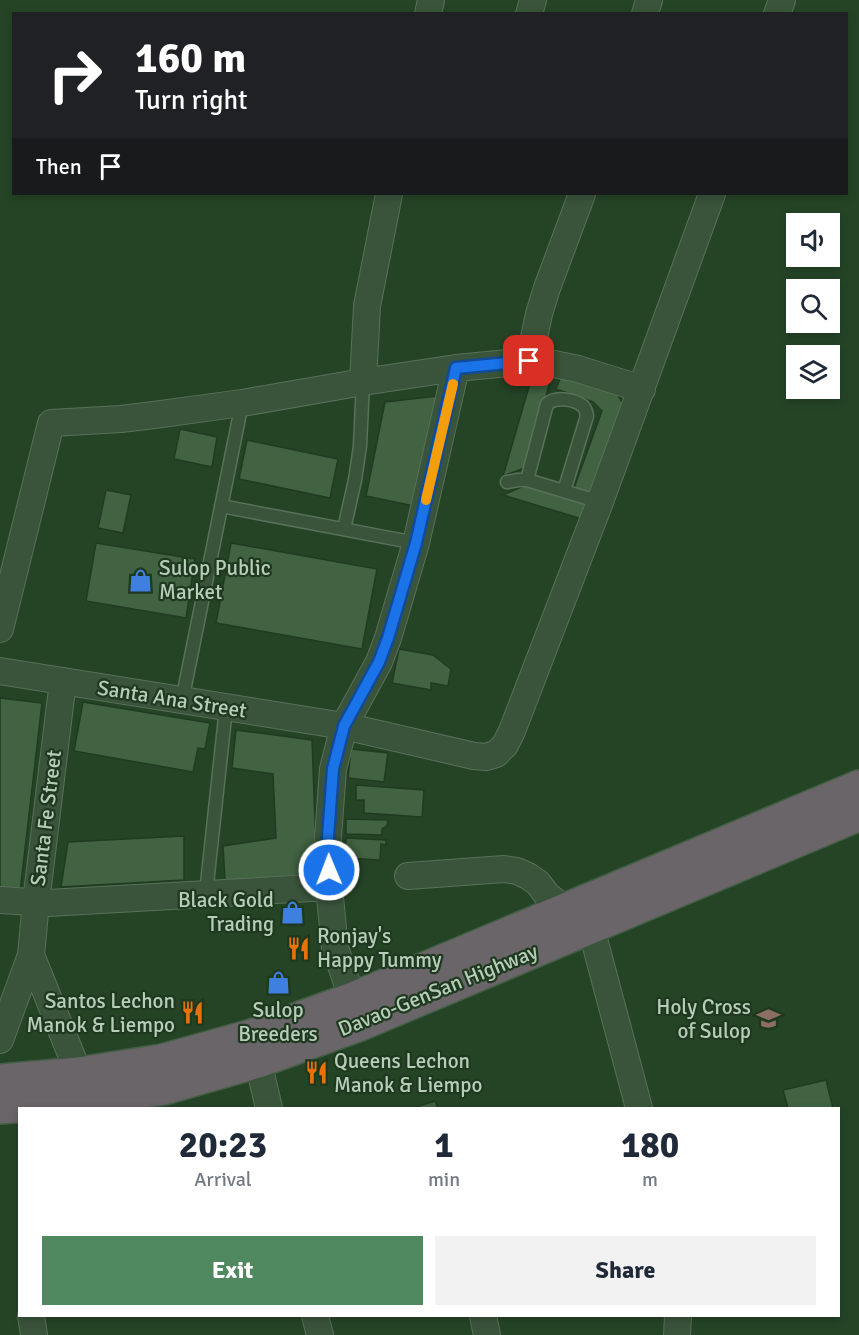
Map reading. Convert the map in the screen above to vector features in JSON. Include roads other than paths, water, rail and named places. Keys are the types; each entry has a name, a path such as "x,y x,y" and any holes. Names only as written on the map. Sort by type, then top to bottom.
{"highway":[{"name":"Davao-GenSan Highway","path":"16,1096 77,1101 164,1088 255,1048 357,1011 859,787"},
{"name":"Davao-GenSan Highway","path":"581,913 859,814"},
{"name":"Davao-GenSan Highway","path":"16,1096 79,1074 255,1048"}],"street":[{"path":"363,382 367,306 389,195"},
{"path":"529,361 547,288 582,195"},
{"path":"600,502 712,195"},
{"path":"0,629 51,423 143,417 456,368 529,361 578,369 642,389"},
{"path":"357,1011 335,948 329,887 328,837 333,769 344,726 379,662 388,638 416,543 456,368"},
{"name":"Santa Ana Street","path":"0,671 344,726 486,757 496,754 505,746 600,502"},
{"name":"Santa Fe Street","path":"0,1040 31,955 63,681"},
{"path":"408,876 504,869 518,871 538,883 547,895 581,913 639,1107"},
{"path":"0,900 36,902 329,887"},
{"name":"Santa Fe Street","path":"31,955 79,1074"},
{"path":"255,1048 269,1107"},
{"path":"32,1317 34,1335"},
{"path":"315,1317 320,1335"},
{"path":"483,1317 488,1335"},
{"path":"677,1335 678,1317"}],"lane":[{"path":"344,529 360,446 363,382"},
{"path":"527,480 547,404 553,400 562,399 582,406 587,416 564,491"},
{"path":"182,701 242,403"},
{"path":"507,482 527,480 600,502"},
{"path":"221,506 416,543"},
{"path":"206,893 226,708"}],"place":[{"name":"Sulop Public Market","path":"141,580"},
{"name":"Black Gold Trading","path":"292,912"},
{"name":"Ronjay's Happy Tummy","path":"299,948"},
{"name":"Sulop Breeders","path":"278,982"},
{"name":"Santos Lechon Manok & Liempo","path":"193,1013"},
{"name":"Holy Cross of Sulop","path":"769,1019"},
{"name":"Queens Lechon Manok & Liempo","path":"316,1073"}]}
